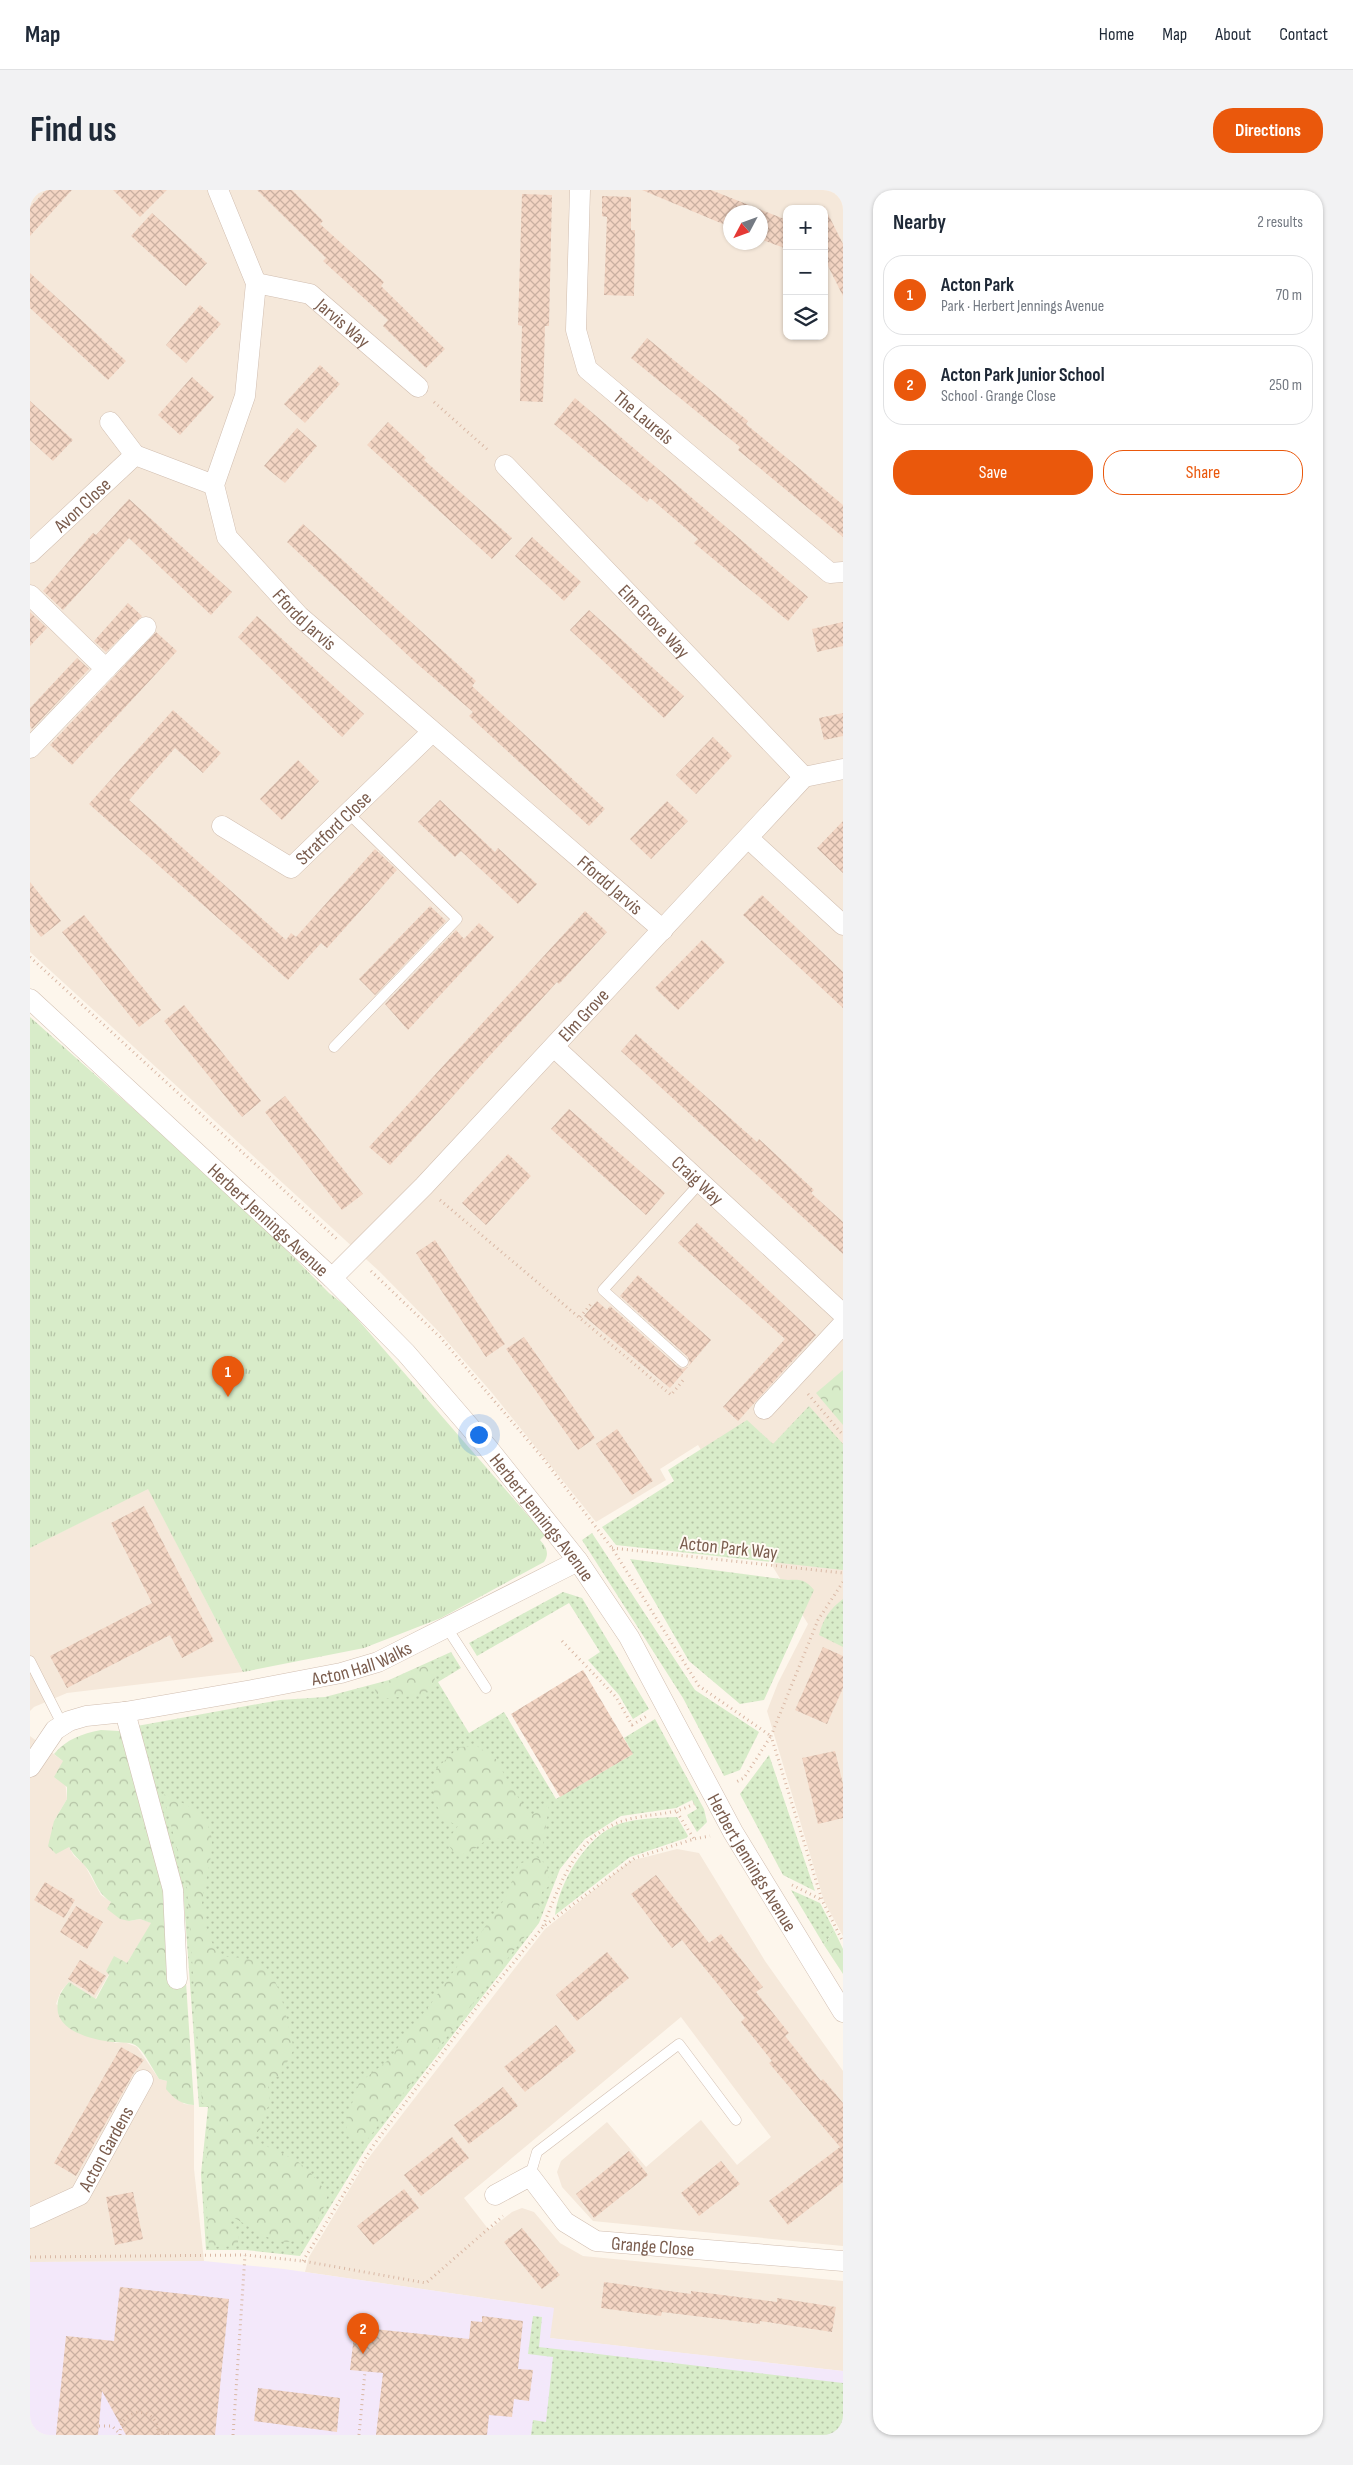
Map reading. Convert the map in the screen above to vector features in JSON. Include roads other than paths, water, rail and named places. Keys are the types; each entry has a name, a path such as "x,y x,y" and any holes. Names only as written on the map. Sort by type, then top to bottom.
{"street":[{"path":"110,422 134,455 214,485 245,396 256,283 218,190"},
{"name":"The Laurels","path":"580,190 576,330 587,369 830,573 843,572"},
{"name":"Jarvis Way","path":"256,283 310,294 418,388"},
{"name":"Avon Close","path":"30,553 134,455"},
{"name":"Elm Grove Way","path":"504,465 804,777"},
{"name":"Ffordd Jarvis","path":"214,485 227,537 299,616 663,930"},
{"path":"30,595 106,669"},
{"path":"30,748 146,627"},
{"name":"Stratford Close","path":"222,826 291,868 432,732"},
{"path":"804,777 843,769"},
{"name":"Elm Grove","path":"332,1278 424,1186 804,777"},
{"path":"748,838 843,924"},
{"name":"Herbert Jennings Avenue","path":"30,1000 332,1278 406,1353 482,1440 578,1561 629,1637 733,1832 843,2012"},
{"name":"Craig Way","path":"554,1047 843,1314"},
{"path":"764,1409 843,1324"},
{"name":"Acton Hall Walks","path":"62,1724 86,1716 125,1712 341,1673 378,1662 578,1561"},
{"path":"125,1712 173,1890 177,1979"},
{"path":"30,1767 55,1730 62,1724"},
{"name":"Acton Gardens","path":"30,2218 80,2195 143,2080"},
{"path":"501,2202 530,2176"},
{"name":"Grange Close","path":"530,2176 565,2222 596,2241 843,2261"}],"lane":[{"path":"334,1047 458,919 348,813"},
{"path":"683,1362 604,1290 700,1183"},
{"path":"447,1628 486,1688"},
{"path":"30,1661 62,1724"},
{"path":"530,2176 537,2152 679,2044 736,2120"}],"place":[{"name":"Acton Park","path":"228,1397"},
{"name":"Acton Park Junior School","path":"363,2354"}]}
